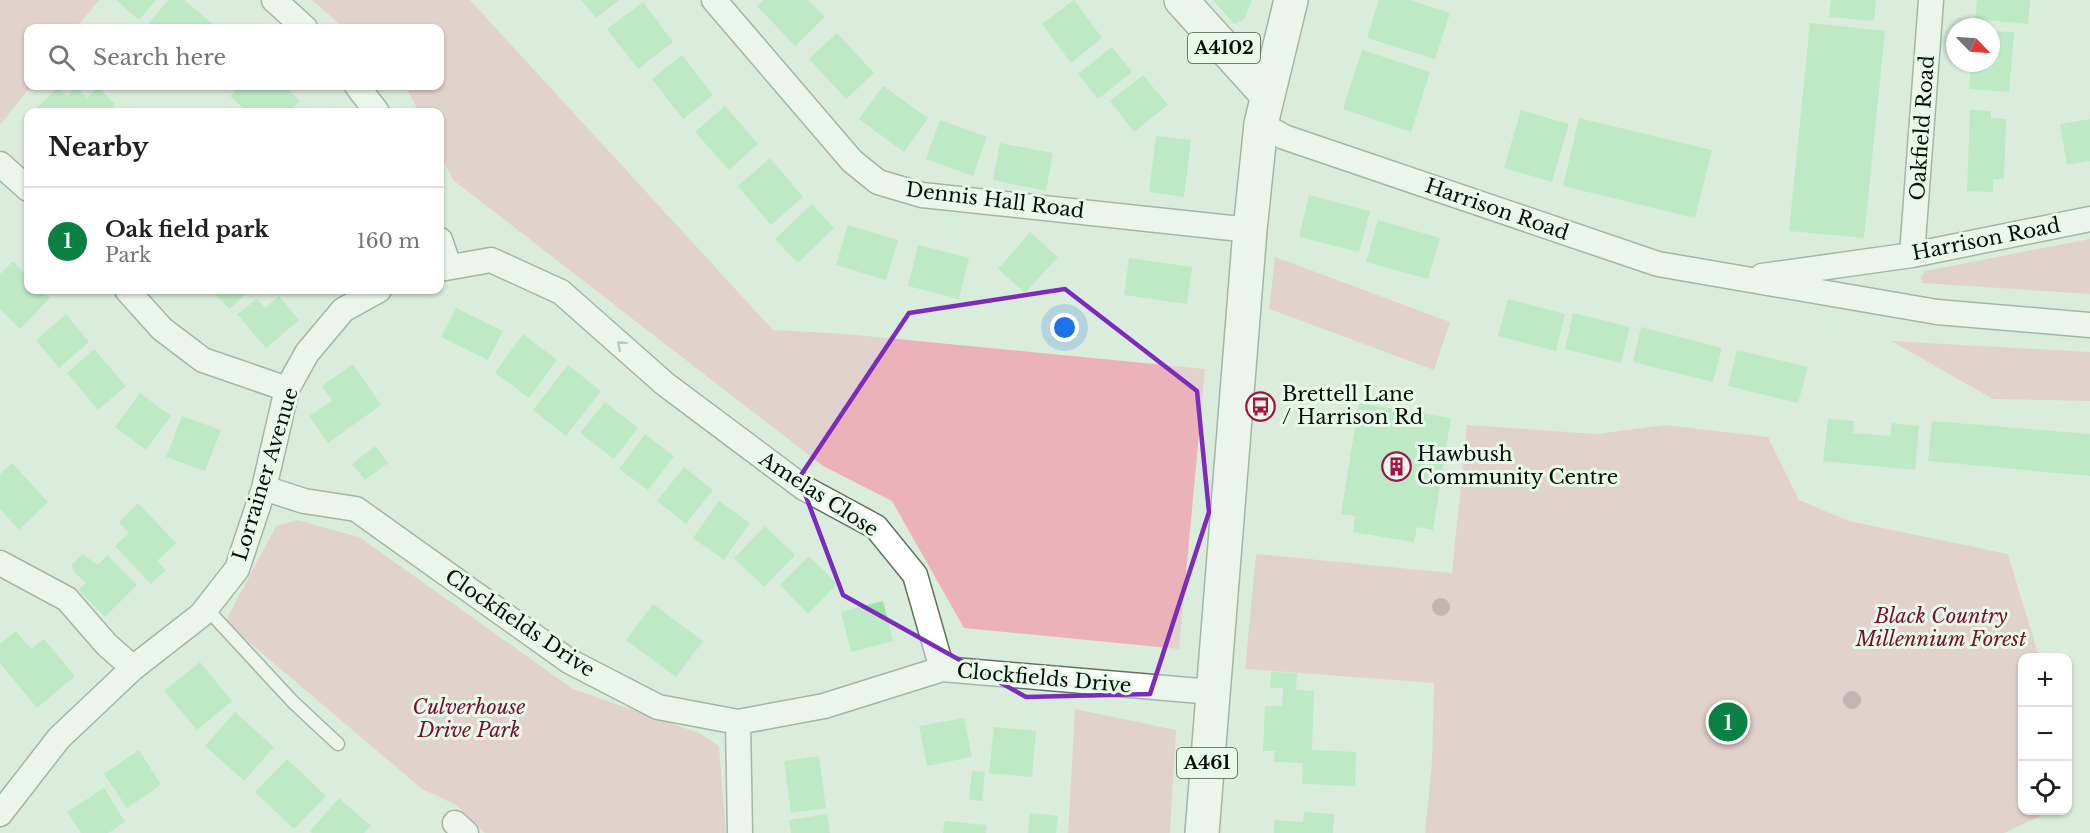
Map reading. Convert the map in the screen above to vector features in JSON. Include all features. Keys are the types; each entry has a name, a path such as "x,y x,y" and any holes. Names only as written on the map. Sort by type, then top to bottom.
{"main road":[{"name":"A4102","path":"1181,0 1264,110"},
{"name":"A461","path":"1202,833 1250,230 1264,110 1291,0"}],"street":[{"path":"274,0 301,24"},
{"name":"Dennis Hall Road","path":"714,0 852,161 878,182 922,195 1250,230"},
{"name":"Oakfield Road","path":"1912,255 1931,0"},
{"path":"360,90 374,108"},
{"name":"Harrison Road","path":"1264,110 1284,136 1659,264 1937,312 2090,325"},
{"path":"0,164 24,185"},
{"name":"Harrison Road","path":"1738,279 1912,255 2090,219"},
{"name":"Amelas Close","path":"444,268 491,260 561,292 665,384 804,488 876,527 915,575 942,669"},
{"path":"131,294 162,329 203,360 287,389"},
{"name":"Lorrainer Avenue","path":"0,814 59,738 133,668 201,615 237,569 264,488 287,389 307,353 343,310 372,294"},
{"name":"Clockfields Drive","path":"264,488 304,501 356,509 569,661 658,707 738,722 824,706 942,669 1212,692"},
{"path":"0,563 67,599 106,644 133,668"},
{"path":"738,722 740,833"}],"lane":[{"path":"206,608 294,702 338,744"}],"highlighted area":[{"path":"1065,289 1197,391 1209,512 1150,694 1026,697 843,595 799,478 909,313"}],"green space":[{"path":"0,0 99,0 79,24 24,24 24,90 28,90 0,125"},
{"path":"312,0 470,0 773,330 846,334 1205,369 1179,649 964,628 892,501 823,466 453,180 444,161 444,108 417,108 407,90 444,90 444,24 339,24"},
{"path":"2090,239 2090,294 1922,283 1921,277 1925,271"},
{"path":"1275,257 1450,322 1434,370 1269,309"},
{"path":"1891,341 2090,352 2090,401 1993,399"},
{"name":"Black Country Millennium Forest","path":"1467,425 1597,434 1665,425 1768,437 1799,500 1849,521 2008,554 2038,653 2018,653 2018,815 2042,815 2004,833 1425,833 1432,762 1434,683 1245,669 1256,554 1452,573"},
{"name":"Culverhouse Drive Park","path":"297,520 359,537 573,689 699,733 719,746 726,833 485,833 456,805 422,789 225,622 276,526"},
{"path":"1075,709 1176,730 1170,833 1068,833"}],"building":[{"path":"116,0 156,0 139,20"},
{"path":"168,0 184,0 213,24 148,24"},
{"path":"581,0 619,0 596,18"},
{"path":"764,0 808,0 825,17 795,46 757,6"},
{"path":"1074,0 1102,38 1071,63 1042,24"},
{"path":"1213,0 1252,0 1244,20 1234,24"},
{"path":"1379,0 1410,0 1450,13 1435,59 1367,38"},
{"path":"1831,0 1876,0 1874,21 1829,17"},
{"path":"1977,0 2030,0 2028,24 2000,21 2000,18 1975,18"},
{"path":"643,2 673,42 638,69 607,29"},
{"path":"1810,23 1885,31 1864,238 1789,231"},
{"path":"2000,31 2014,32 2009,92 1969,89 1970,72 2000,72"},
{"path":"837,33 874,73 846,99 809,59"},
{"path":"1112,47 1132,72 1098,99 1078,74"},
{"path":"1362,50 1430,72 1411,132 1343,109"},
{"path":"682,55 713,95 683,119 652,79"},
{"path":"1143,75 1168,105 1134,132 1110,101"},
{"path":"883,86 928,118 904,152 859,119"},
{"path":"55,90 61,90 67,96 73,90 79,90 87,98 95,90 101,90 116,105 113,108 37,108"},
{"path":"236,90 288,90 300,101 293,108 243,108 230,96"},
{"path":"725,106 758,144 729,170 695,132"},
{"path":"1521,110 1569,124 1552,182 1504,168"},
{"path":"1970,110 1991,111 1991,118 2006,119 2004,179 1993,179 1993,192 1967,191"},
{"path":"1579,118 1712,150 1695,218 1563,186"},
{"path":"2090,119 2090,161 2067,165 2060,124"},
{"path":"940,120 987,137 973,176 926,159"},
{"path":"1156,136 1191,140 1184,197 1149,192"},
{"path":"1000,143 1053,153 1046,191 993,180"},
{"path":"770,158 803,197 771,225 738,186"},
{"path":"1309,195 1370,211 1359,252 1299,237"},
{"path":"812,204 834,228 798,263 775,239"},
{"path":"1378,220 1440,238 1428,279 1366,262"},
{"path":"848,225 898,240 886,280 836,265"},
{"path":"1030,232 1058,257 1025,293 998,269"},
{"path":"918,245 969,258 959,299 908,286"},
{"path":"1129,258 1192,267 1187,304 1124,295"},
{"path":"13,261 24,273 24,294 46,294 50,298 20,329 0,309 0,274"},
{"path":"215,294 246,294 229,309"},
{"path":"279,296 299,320 266,348 237,314 257,299 265,308"},
{"path":"1508,299 1565,314 1556,351 1498,336"},
{"path":"456,308 503,331 488,360 441,337"},
{"path":"1573,313 1630,327 1621,363 1565,349"},
{"path":"66,314 89,342 59,368 36,340"},
{"path":"1641,327 1722,348 1713,382 1633,362"},
{"path":"523,334 557,360 529,398 495,373"},
{"path":"94,349 126,386 98,410 67,373"},
{"path":"1737,350 1808,367 1798,403 1728,386"},
{"path":"353,364 381,405 328,443 309,416 332,401 322,386"},
{"path":"568,365 601,391 566,436 533,410"},
{"path":"140,393 171,416 146,450 115,427"},
{"path":"605,402 638,428 614,459 580,433"},
{"name":"Hawbush Community Centre","path":"1359,403 1451,418 1433,530 1417,527 1414,542 1353,532 1355,516 1341,514"},
{"path":"182,416 221,430 205,471 166,457"},
{"path":"1828,419 1854,421 1853,433 1890,436 1892,423 1919,426 1915,470 1823,461"},
{"path":"1932,421 2090,434 2090,476 1928,461"},
{"path":"645,434 674,456 648,490 619,469"},
{"path":"375,446 388,463 365,480 352,464"},
{"path":"12,463 48,502 19,530 0,509 0,474"},
{"path":"684,467 713,490 686,524 657,501"},
{"path":"719,501 750,523 724,560 693,538"},
{"path":"138,503 176,543 157,561 166,570 151,584 115,546 129,533 119,522"},
{"path":"765,526 795,555 764,587 734,558"},
{"path":"82,554 98,565 107,555 137,585 105,617 78,590 86,583 75,573 72,565"},
{"path":"809,556 837,584 808,614 780,585"},
{"path":"883,601 893,641 851,652 841,612"},
{"path":"653,604 703,641 676,677 626,640"},
{"path":"16,631 31,649 44,639 75,676 37,708 0,663 0,644"},
{"path":"200,662 232,701 197,730 164,691"},
{"path":"1271,672 1297,673 1296,690 1314,691 1312,750 1356,752 1355,786 1302,784 1303,763 1274,762 1275,751 1263,751 1265,706 1282,706 1283,688 1270,688"},
{"path":"235,712 274,747 244,781 205,746"},
{"path":"964,718 972,757 927,766 919,726"},
{"path":"994,727 1036,731 1032,777 989,773"},
{"path":"139,750 161,785 127,808 104,774"},
{"path":"819,756 826,808 791,813 784,761"},
{"path":"287,759 326,796 294,829 255,792"},
{"path":"972,771 985,772 982,801 969,800"},
{"path":"104,788 125,822 108,833 81,833 67,812"},
{"path":"339,798 371,826 364,833 312,833 310,831"},
{"path":"1304,812 1334,814 1333,833 1274,833 1274,820 1303,822"},
{"path":"1030,813 1058,816 1056,833 1028,833"},
{"path":"827,814 830,833 791,833 789,820"},
{"path":"945,821 987,825 986,833 943,833"}],"place":[{"name":"Brettell Lane / Harrison Rd","path":"1261,406"},
{"name":"Hawbush Community Centre","path":"1396,466"},
{"name":"Oak field park","path":"1728,722"}]}
